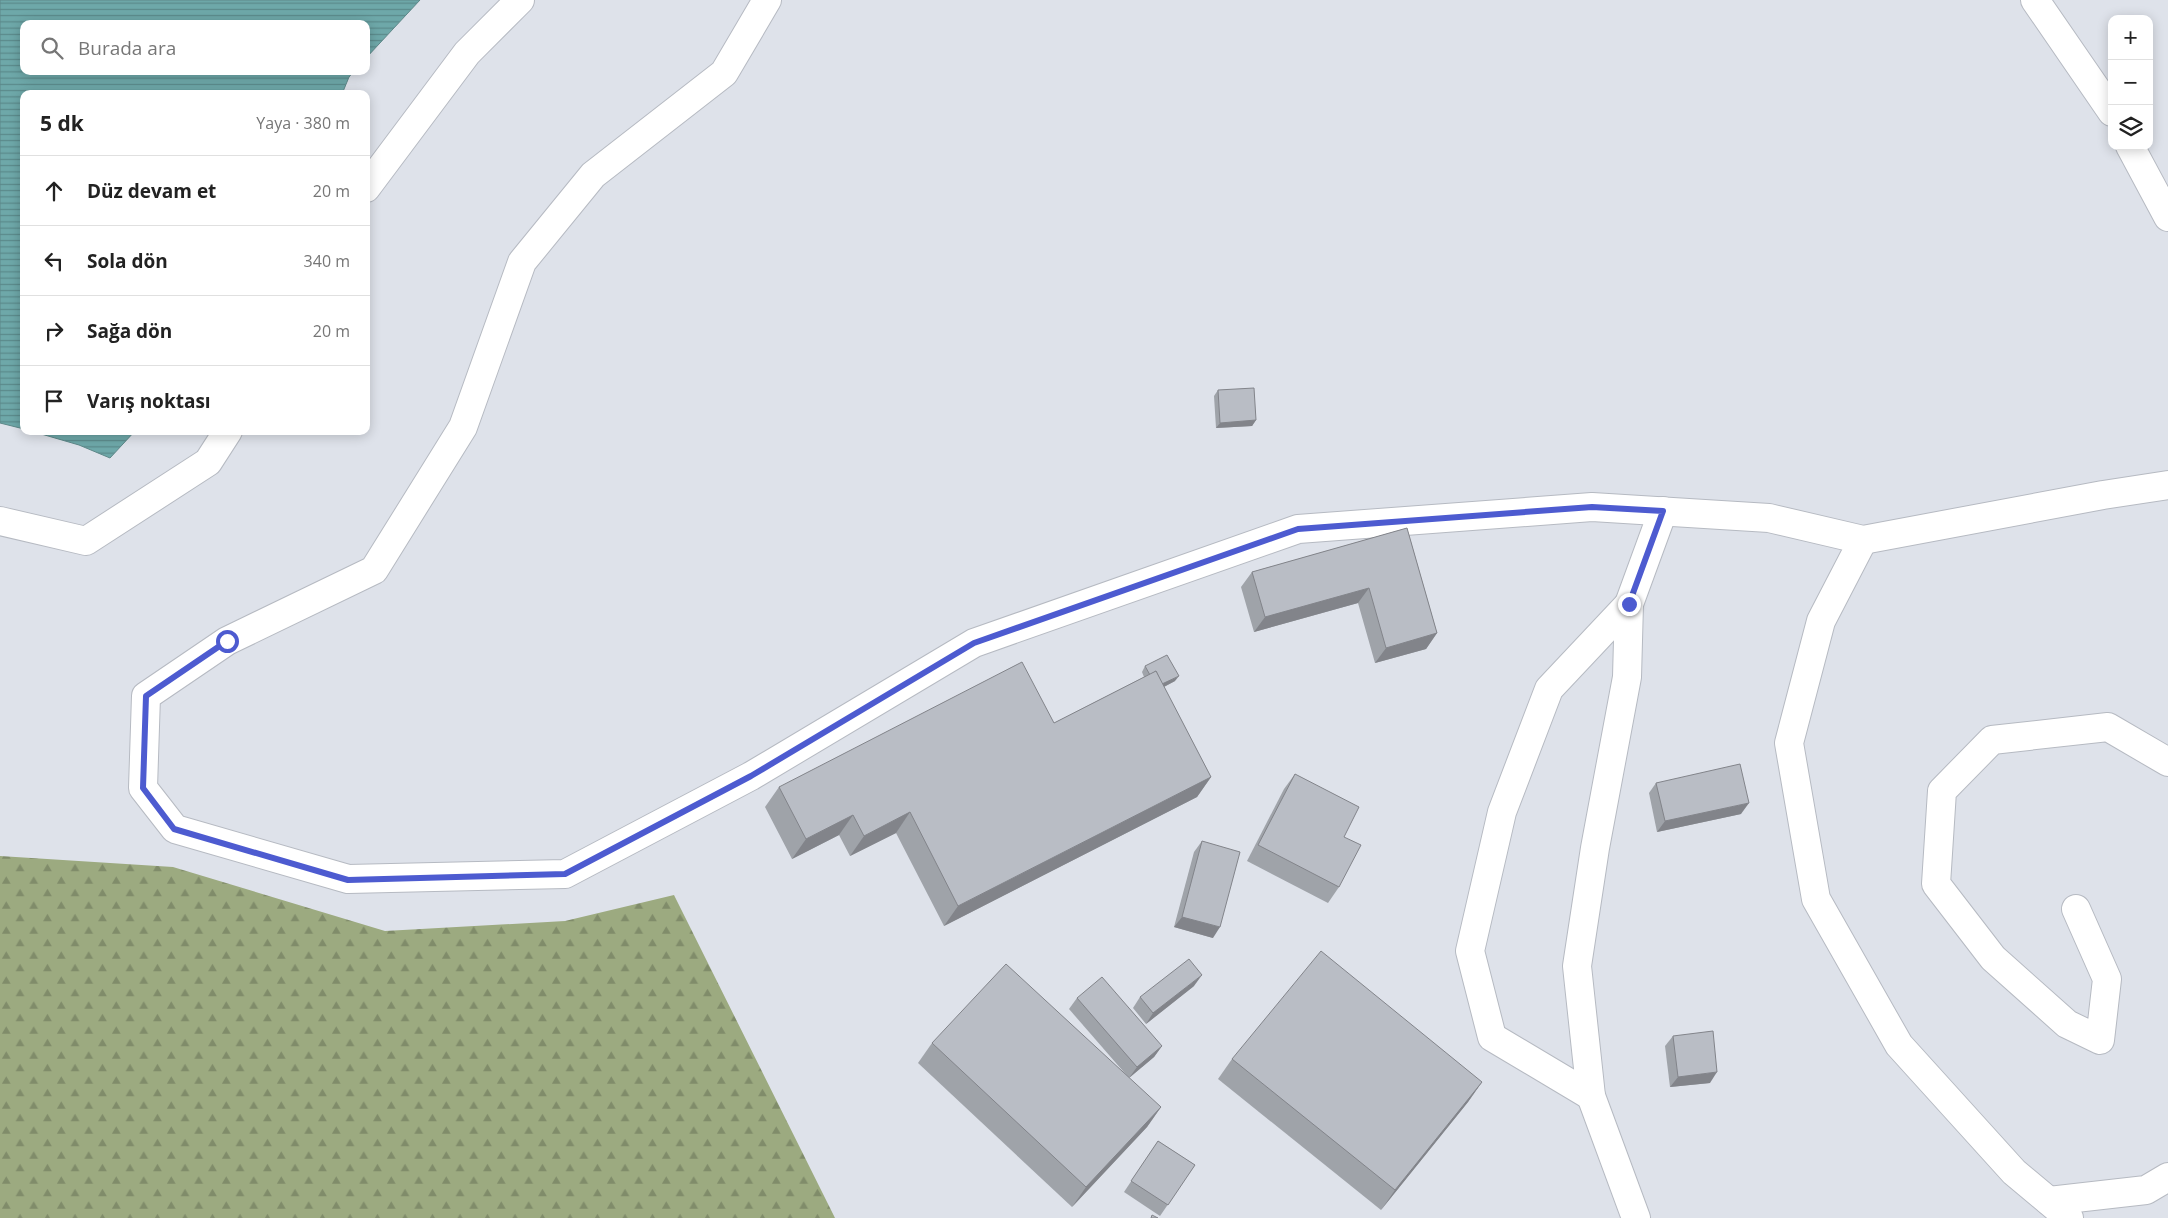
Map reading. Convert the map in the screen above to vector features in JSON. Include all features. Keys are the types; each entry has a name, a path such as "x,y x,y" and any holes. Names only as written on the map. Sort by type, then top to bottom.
{"street":[{"path":"370,183 467,53 520,0"},
{"path":"767,0 724,73 593,175 522,262 463,427 374,570 227,641 146,696 143,788 174,829 348,880 565,874 751,776 974,643 1298,529 1592,507 1769,518 1863,540 2103,495 2168,485"},
{"path":"2035,0 2108,106"},
{"path":"2132,150 2168,217"},
{"path":"0,521 86,541 208,462 225,435"},
{"path":"1636,1218 1591,1096 1577,966 1595,848 1627,677 1629,604 1663,511"},
{"path":"1863,540 1821,621 1789,743 1816,898 1899,1045 2014,1172 2059,1210 2146,1190 2168,1177"},
{"path":"1591,1096 1492,1037 1470,951 1502,812 1549,689 1629,604"},
{"path":"2076,909 2107,979 2100,1040 2067,1024 1993,958 1936,884 1942,791 1992,740 2108,727 2168,762"}],"green space":[{"path":"0,856 173,867 385,931 565,921 674,895 835,1218 0,1218"}],"water":[{"path":"0,0 420,0 370,54 370,20 20,20 20,75 351,75 344,90 20,90 20,428 0,423"},
{"path":"45,435 131,435 110,458 79,445"}],"building":[{"path":"1254,388 1256,420 1220,423 1218,390"},
{"path":"1407,528 1437,633 1386,648 1369,588 1265,617 1252,572"},
{"path":"1167,655 1179,676 1162,684 1156,671 1150,675 1145,666"},
{"path":"1022,662 1054,723 1156,671 1211,777 958,906 910,812 864,836 853,815 806,839 779,787"},
{"path":"1740,764 1749,803 1665,821 1656,783"},
{"path":"1295,774 1359,807 1344,837 1361,845 1339,887 1258,845"},
{"path":"1202,841 1240,852 1220,927 1182,917"},
{"path":"1321,951 1482,1082 1395,1190 1232,1059"},
{"path":"1189,959 1202,975 1153,1013 1140,997"},
{"path":"1006,964 1161,1107 1086,1187 932,1043"},
{"path":"1102,977 1162,1046 1137,1067 1077,998"},
{"path":"1713,1031 1717,1072 1678,1077 1673,1036"},
{"path":"1158,1141 1195,1165 1168,1205 1131,1181"}],"route":[{"path":"227,641 146,696 143,788 174,829 348,880 565,874 751,776 974,643 1298,529 1592,507 1663,511 1629,604"}]}
